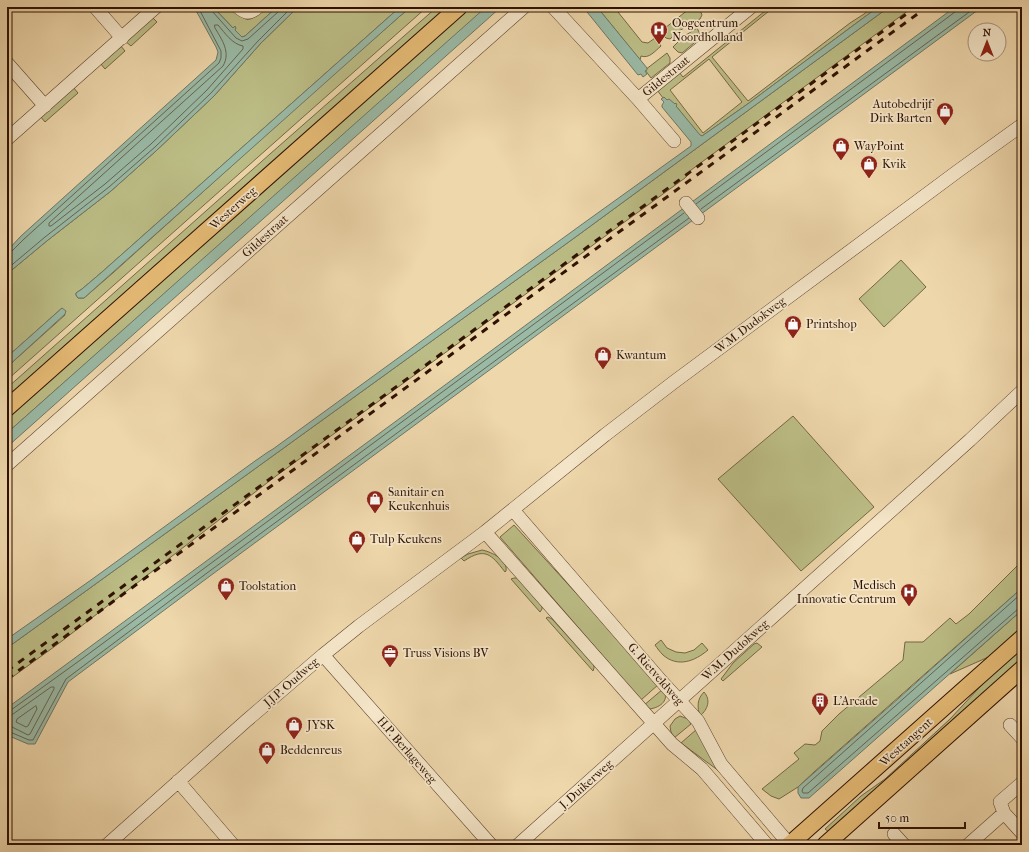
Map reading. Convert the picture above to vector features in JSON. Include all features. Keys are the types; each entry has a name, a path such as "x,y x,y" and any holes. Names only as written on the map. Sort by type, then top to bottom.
{"main road":[{"name":"Westerweg","path":"7,408 459,7"},
{"name":"Westtangent","path":"790,845 1022,638"},
{"name":"Westtangent","path":"825,845 1022,669"}],"street":[{"path":"95,7 122,38"},
{"path":"7,139 156,7"},
{"path":"238,7 247,13 253,12 258,7"},
{"name":"Gildestraat","path":"7,465 524,7"},
{"name":"Gildestraat","path":"554,7 638,99 674,141"},
{"name":"Gildestraat","path":"638,99 751,7"},
{"path":"7,62 45,106"},
{"name":"W.M. Dudokweg","path":"485,532 605,435 674,382 1022,125"},
{"path":"686,203 698,218"},
{"name":"W.M. Dudokweg","path":"654,724 1022,391"},
{"name":"G. Rietveldweg","path":"513,510 698,721 721,764 790,845"},
{"path":"485,532 654,724 677,748 702,769 767,845"},
{"name":"J.J.P. Oudweg","path":"107,845 246,721 323,655 359,626 485,532"},
{"name":"H.P. Berlageweg","path":"323,655 491,845"},
{"name":"J. Duikerweg","path":"518,845 654,724"},
{"path":"1010,725 1022,738"},
{"path":"178,781 234,845"},
{"path":"1022,783 1000,802 1004,813 1022,833"},
{"path":"968,845 1004,813"},
{"path":"894,834 904,845"}],"green space":[{"path":"213,7 232,7 242,17 249,19 256,16 266,7 277,7 242,37 234,30 236,28 233,28"},
{"path":"298,7 400,7 102,272 76,293 78,298 84,298 114,272 400,16 411,7 427,7 7,380 7,367 65,315 62,308 7,357 7,274 111,191 157,150 214,96 261,43"},
{"path":"437,7 447,7 7,397 7,388"},
{"path":"469,7 487,7 7,433 7,416 398,68"},
{"path":"597,7 614,7 642,42 648,43 655,38 661,46 647,56 641,56 640,60"},
{"path":"770,7 774,7 712,57 748,101 850,23 873,7 878,7 702,136 700,136 676,106 664,97 663,98 657,90 679,72 683,77","holes":["709,59 742,102 703,133 670,90"]},
{"path":"889,7 913,7 691,170 685,178 276,476 58,644 7,681 7,648 577,236"},
{"path":"689,9 697,9 700,11 702,15 700,19 679,31 670,39 666,38 660,32"},
{"path":"152,17 157,22 131,46 125,41"},
{"path":"697,28 700,38 682,53 678,52 673,47 683,37"},
{"path":"120,45 125,51 105,69 100,63"},
{"path":"667,53 670,58 670,63 651,78 645,70"},
{"path":"73,87 78,93 45,122 40,116"},
{"path":"901,260 926,287 884,327 859,299"},
{"path":"793,416 874,507 801,571 718,479"},
{"path":"514,525 659,684 641,700 500,537"},
{"path":"482,550 495,555 502,560 506,567 506,571 505,572 496,561 487,554 477,554 464,561 461,558 468,554"},
{"path":"1022,561 1022,588 798,787 779,799 771,796 762,789 799,759 794,753 805,744 815,745 820,741 822,731 839,714 903,660 905,642 923,642 950,618 956,624 969,614"},
{"path":"518,578 542,606 540,612 511,579"},
{"path":"1022,610 1022,629 993,655 950,674"},
{"path":"548,617 552,619 594,665 593,671 546,618"},
{"path":"661,640 667,648 676,652 685,653 694,650 702,643 708,650 698,657 686,662 675,661 663,655 655,645"},
{"path":"757,643 762,647 723,681 721,679 733,663"},
{"path":"1022,647 1022,661 1001,678 829,832 825,829 861,796 885,779 950,719 992,674"},
{"path":"663,689 665,693 665,700 661,705 650,709 643,706"},
{"path":"704,692 708,704 700,716 698,703"},
{"path":"680,716 688,719 691,724 674,738 670,726 675,719"},
{"path":"697,729 719,771 681,743"}],"water":[{"path":"194,7 213,7 233,28 235,26 235,30 242,37 277,7 298,7 261,43 214,96 157,150 111,191 7,274 7,251 21,236 216,60 218,52 216,47"},
{"path":"400,7 411,7 84,298 78,298 76,293 102,272"},
{"path":"486,7 501,7 7,447 7,433"},
{"path":"583,7 597,7 647,68 645,71 647,74 643,77 641,74 638,75"},
{"path":"878,7 889,7 577,236 7,648 7,639 273,449 691,146 691,142 662,107 664,102 661,99 664,97 675,104 676,103 676,106 702,136"},
{"path":"955,7 982,7 68,682 35,744 28,744 7,735 7,708"},
{"path":"62,308 66,311 65,314 7,367 7,357"},
{"path":"1022,588 1022,610 809,798 801,798 798,793 798,787"}],"railway":[{"path":"7,671 916,7"},
{"path":"7,679 927,7"}],"place":[{"name":"Oogcentrum Noordholland","path":"659,45"},
{"name":"Autobedrijf Dirk Barten","path":"945,126"},
{"name":"WayPoint","path":"841,161"},
{"name":"Kvik","path":"869,179"},
{"name":"Printshop","path":"793,339"},
{"name":"Kwantum","path":"603,370"},
{"name":"Sanitair en Keukenhuis","path":"375,514"},
{"name":"Tulp Keukens","path":"357,554"},
{"name":"Toolstation","path":"226,601"},
{"name":"Medisch Innovatie Centrum","path":"909,607"},
{"name":"Truss Visions BV","path":"390,668"},
{"name":"L'Arcade","path":"820,716"},
{"name":"JYSK","path":"294,740"},
{"name":"Beddenreus","path":"267,765"}]}
